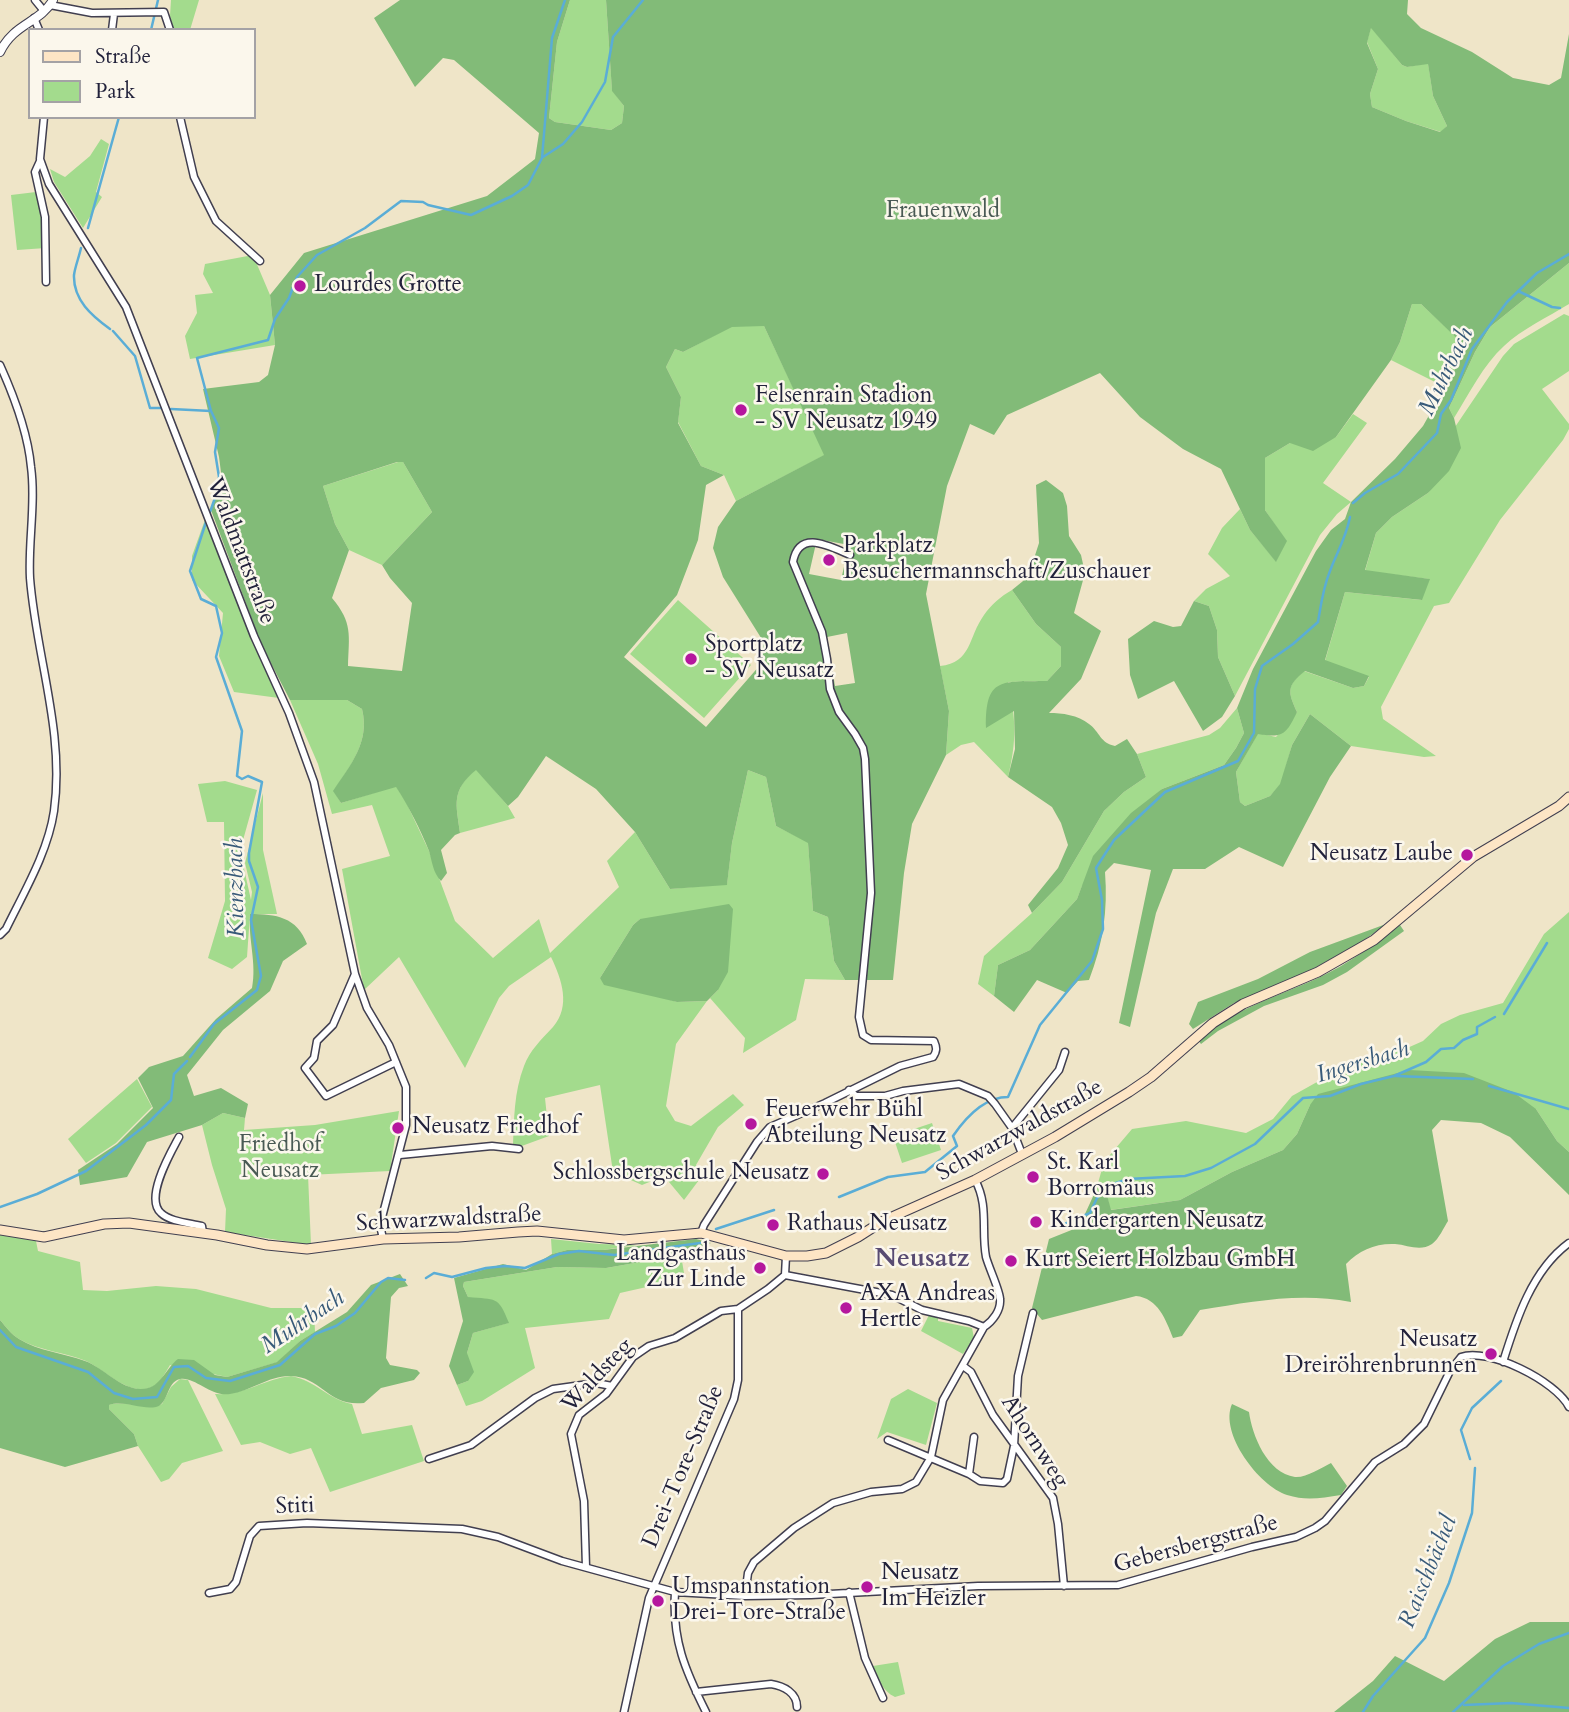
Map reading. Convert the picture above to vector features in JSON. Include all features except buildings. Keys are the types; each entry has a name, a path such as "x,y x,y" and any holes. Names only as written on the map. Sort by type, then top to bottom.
{"main road":[{"name":"Schwarzwaldstraße","path":"0,1230 44,1237 104,1224 129,1223 307,1249 383,1238 459,1237 537,1231 624,1240 701,1233 786,1256 807,1256 831,1251 883,1221 975,1180 1129,1093 1213,1023 1243,1004 1318,972 1374,940 1472,857 1568,799"}],"street":[{"path":"35,0 92,13 164,12 169,28"},
{"path":"0,52 13,32 49,5"},
{"path":"112,28 114,14"},
{"path":"34,18 38,28"},
{"name":"Waldmattstraße","path":"44,119 40,159 35,172 45,217 46,282"},
{"path":"180,119 194,177 216,222 260,261"},
{"name":"Waldmattstraße","path":"40,159 49,184 125,307 154,375 254,636 306,755 319,801 355,974 368,1008 406,1087 406,1125 380,1226 383,1238"},
{"path":"0,365 32,468 30,578 54,728 56,785 53,814 43,851 6,929 0,936"},
{"path":"701,1233 765,1132 778,1122 825,1103 900,1066 933,1058 937,1047 934,1041 871,1040 863,1035 859,1017 871,893 865,759 863,748 839,712 830,690 822,632 793,562 795,551 810,541 850,555"},
{"path":"355,974 332,1025 317,1041 314,1058 305,1068 326,1096 396,1062"},
{"path":"1012,1128 1059,1070 1065,1052"},
{"path":"849,1090 856,1096 885,1096 959,1084 988,1096 1012,1128 1022,1154"},
{"name":"Schwarzwaldstraße","path":"179,1137 158,1182 156,1206 161,1214 167,1217 202,1226 203,1233"},
{"path":"400,1155 492,1146 519,1149"},
{"path":"744,1596 748,1573 754,1562 794,1528 833,1503 871,1492 902,1489 916,1482 930,1457 943,1400 984,1327 994,1318 1000,1300 985,1254 984,1209 975,1180"},
{"path":"1503,1362 1531,1289 1552,1259 1569,1243"},
{"path":"738,1309 785,1275 786,1256"},
{"path":"785,1275 892,1295 922,1310 984,1327"},
{"name":"Waldsteg","path":"586,1567 584,1501 571,1434 579,1415 606,1394 633,1357 649,1346 675,1338 721,1311 738,1309"},
{"name":"Drei-Tore-Straße","path":"624,1712 653,1587 734,1399 738,1380 738,1309"},
{"path":"888,1440 980,1481 1003,1483 1009,1475 1014,1446 1018,1376 1033,1313"},
{"name":"Gebersbergstraße","path":"383,1526 462,1529 480,1533 675,1592 744,1596 811,1595 978,1586 1118,1585 1306,1534 1325,1521 1376,1462 1404,1444 1424,1424 1450,1371 1461,1357 1475,1355 1503,1362 1540,1379 1568,1403"},
{"name":"Ahornweg","path":"963,1366 971,1372 993,1415 1053,1498 1065,1586"},
{"path":"429,1459 471,1446 535,1398 553,1389 596,1383 612,1386"},
{"path":"969,1474 974,1437"},
{"name":"Stiti","path":"209,1593 230,1589 236,1582 250,1536 259,1526 307,1522 383,1526"},
{"path":"675,1592 676,1635 682,1660 706,1712"},
{"path":"849,1592 864,1658 883,1699"},
{"path":"696,1692 771,1684 788,1690 797,1701 797,1707"}],"green space":[{"path":"171,0 199,0 191,28 173,28 170,16"},
{"name":"Frauenwald","path":"400,0 570,0 557,42 549,118 555,122 611,130 622,123 624,106 612,91 606,0 1408,0 1407,14 1421,28 1472,52 1513,78 1549,85 1561,78 1569,34 1569,263 1490,327 1449,408 1461,448 1449,471 1428,493 1392,517 1376,533 1365,570 1430,579 1422,600 1345,592 1325,660 1369,676 1364,686 1353,688 1305,671 1299,676 1290,690 1297,712 1290,726 1278,735 1258,734 1236,772 1240,802 1245,806 1270,796 1280,784 1292,745 1310,714 1351,746 1330,777 1283,867 1239,847 1205,869 1173,869 1156,913 1130,1027 1119,1023 1151,870 1114,863 1105,872 1103,927 1089,980 1078,981 1067,993 1037,980 1014,1012 994,996 998,965 1030,950 1077,899 1093,856 1131,813 1162,789 1224,765 1244,733 1237,708 1253,669 1316,551 1331,530 1345,519 1351,502 1395,459 1423,426 1467,348 1421,304 1412,304 1400,342 1391,360 1336,437 1313,451 1290,443 1265,458 1265,510 1287,541 1276,562 1250,530 1221,469 1183,449 1140,417 1100,373 1007,415 994,435 970,424 947,486 926,594 949,711 946,755 912,824 893,980 845,980 834,961 828,917 813,911 808,843 776,826 766,777 748,770 732,843 727,885 670,889 635,832 596,789 546,756 518,797 508,806 476,770 462,784 457,798 460,833 441,850 447,873 441,881 434,871 418,826 396,787 341,803 333,791 352,762 361,742 364,721 362,709 347,700 290,700 262,646 211,510 222,480 203,389 259,382 268,375 275,345 270,295 304,253 487,196 535,159 539,133 454,60 443,58 415,87 374,18","holes":["1371,28 1402,65 1407,67 1428,64 1433,96 1447,126 1440,132 1372,107 1370,94 1378,69 1367,43","764,326 824,455 736,501 718,527 713,548 723,577 763,641 761,664 706,727 624,657 677,595 698,540 706,485 724,475 701,466 678,423 681,397 666,367 675,349 683,352 732,327","397,462 403,462 432,512 382,565 412,603 402,671 348,666 347,622 332,598 349,550 335,524 323,486","817,539 849,545 841,580 809,574","847,633 855,683 835,686 827,637"]},
{"path":"570,0 606,0 612,90 624,106 622,123 611,130 555,122 549,118 557,42"},
{"path":"1371,27 1402,65 1407,67 1428,63 1433,96 1447,126 1441,132 1372,107 1370,94 1378,69 1367,42"},
{"path":"101,139 109,144 96,192 102,197 83,228 54,182 50,169 65,177 90,156"},
{"path":"36,192 43,218 46,248 17,250 11,195"},
{"path":"253,255 270,295 275,345 190,359 185,336 197,313 195,295 213,293 203,274 205,264"},
{"path":"1569,263 1569,304 1504,346 1483,371 1454,418 1449,408 1490,327"},
{"path":"1412,304 1421,304 1467,347 1445,387 1391,360 1400,342"},
{"path":"1564,314 1569,316 1569,371 1542,389 1569,424 1569,429 1500,520 1449,603 1434,606 1381,707 1383,719 1436,756 1424,757 1351,746 1310,714 1292,745 1281,784 1270,796 1245,806 1240,802 1236,772 1258,733 1276,737 1297,712 1290,690 1298,676 1304,671 1353,688 1364,686 1369,677 1325,661 1345,592 1421,600 1429,579 1365,571 1376,533 1392,517 1428,493 1460,448 1455,427 1503,356 1514,344"},
{"name":"Felsenrain Stadion - SV Neusatz 1949","path":"732,326 764,326 825,455 736,501 724,475 701,466 678,422 681,397 666,367 675,349 683,352"},
{"path":"1353,414 1367,423 1323,483 1351,502 1320,535 1235,696 1218,657 1217,630 1209,606 1194,601 1206,589 1230,576 1208,554 1222,528 1240,509 1250,530 1276,561 1286,541 1265,510 1265,458 1290,443 1336,437"},
{"path":"403,462 432,512 382,565 349,550 335,524 323,486"},
{"path":"1046,480 1063,493 1067,506 1069,536 1081,555 1085,573 1074,613 1101,631 1081,679 1049,713 1080,718 1110,745 1115,746 1127,739 1137,754 1146,777 1124,792 1104,811 1062,882 1032,913 1028,905 1058,868 1068,845 1052,807 1008,777 1015,749 1014,711 986,728 986,711 993,691 999,685 1018,681 1047,681 1061,666 1061,647 1036,624 1012,590 1028,577 1039,543 1036,485"},
{"path":"206,517 245,624 279,698 234,692 219,656 223,613 192,580 192,556"},
{"path":"1012,590 1036,624 1061,647 1061,666 1047,681 1008,682 1014,730 1008,777 974,742 961,745 946,755 949,711 940,666 958,660 964,654 987,611"},
{"name":"Sportplatz - SV Neusatz","path":"678,600 751,665 704,718 630,654"},
{"path":"1194,601 1209,606 1217,630 1218,657 1235,696 1222,717 1203,731 1174,681 1138,699 1130,675 1128,639 1154,621 1173,627 1181,626"},
{"path":"290,700 347,700 362,709 364,721 361,742 334,791 341,803 396,786 429,851 455,921 493,958 539,919 550,953 619,887 607,861 635,832 670,889 727,884 732,843 748,770 766,777 776,826 808,842 813,911 828,917 834,961 845,980 805,979 796,1020 743,1053 745,1038 710,998 718,990 640,919 633,925 600,978 677,1002 707,1001 676,1044 666,1106 675,1121 691,1126 733,1094 744,1105 718,1127 696,1165 702,1176 684,1200 664,1176 642,1185 613,1172 600,1085 545,1098 549,1136 519,1147 513,1146 516,1096 526,1060 559,1019 562,1010 563,993 551,957 509,986 499,998 465,1068 399,957 364,990 342,869 390,856 372,805 332,814 318,764"},
{"path":"1237,708 1244,733 1224,765 1162,789 1082,886 1077,899 1030,950 998,965 994,996 978,984 984,956 1062,882 1104,811 1124,792 1146,777 1137,754 1209,735 1220,728"},
{"path":"476,769 515,818 460,833 457,798 462,784"},
{"path":"225,781 257,790 240,851 251,900 252,892 245,863 263,793 263,850 277,914 250,914 247,957 232,969 208,958 225,901 224,822 207,822 198,784"},
{"path":"729,904 733,909 728,972 718,990 707,1001 677,1002 604,985 600,978 633,925 640,919"},
{"path":"1569,912 1569,1152 1557,1141 1536,1109 1310,1105 1297,1134 1283,1150 1232,1172 1180,1200 1110,1210 1107,1195 1096,1190 1104,1162 1132,1129 1186,1121 1246,1133 1273,1119 1292,1096 1342,1068 1405,1049 1423,1041 1441,1024 1460,1015 1503,1003 1544,934"},
{"path":"250,914 284,919 298,928 307,944 283,961 270,991 223,1030 187,1075 194,1096 221,1088 248,1104 245,1118 223,1113 202,1125 147,1142 127,1177 80,1185 78,1170 117,1144 153,1108 138,1078 149,1067 183,1056 216,1019 252,988 254,970"},
{"path":"1386,924 1363,941 1311,970 1234,1003 1193,1029 1189,1024 1198,1002 1258,979 1310,952"},
{"path":"1400,925 1404,931 1347,972 1323,985 1264,1006 1218,1031 1201,1044 1198,1040 1226,1020 1256,1004 1340,967"},
{"path":"1409,1070 1464,1073 1513,1092 1536,1109 1557,1141 1569,1152 1569,1195 1510,1137 1481,1123 1441,1120 1432,1130 1448,1221 1437,1239 1427,1246 1418,1248 1395,1244 1381,1245 1368,1248 1351,1259 1346,1264 1351,1302 1294,1298 1200,1310 1182,1336 1173,1338 1156,1305 1136,1296 1042,1320 1032,1308 1049,1239 1079,1227 1096,1190 1107,1195 1111,1210 1180,1200 1232,1172 1283,1150 1297,1134 1318,1094"},
{"path":"137,1079 152,1107 116,1143 86,1163 68,1139"},
{"name":"Friedhof Neusatz","path":"399,1111 390,1171 308,1175 311,1245 225,1232 226,1209 202,1125 223,1113 245,1118 244,1130 315,1125"},
{"path":"932,1123 941,1150 902,1163 893,1136"},
{"path":"0,1235 36,1241 38,1251 80,1262 83,1290 107,1291 156,1286 196,1289 271,1308 314,1308 315,1332 300,1341 278,1362 227,1377 170,1365 153,1387 132,1388 86,1361 27,1343 16,1337 0,1320"},
{"path":"551,1239 637,1245 603,1250 567,1250 552,1254"},
{"path":"696,1239 711,1243 681,1255 606,1268 557,1267 464,1282 468,1297 485,1298 499,1303 509,1323 473,1333 467,1353 474,1372 468,1381 457,1385 449,1366 463,1321 454,1278 503,1264 526,1270 552,1254 567,1250 603,1250"},
{"path":"681,1255 684,1273 660,1284 620,1293 609,1319 525,1328 535,1368 482,1401 466,1406 457,1385 468,1381 467,1353 473,1333 508,1323 468,1297 464,1282 557,1267 606,1268"},
{"path":"400,1274 408,1286 399,1288 391,1297 386,1358 390,1365 417,1370 420,1373 414,1380 381,1388 364,1403 342,1401 310,1381 291,1376 276,1378 230,1394 216,1392 191,1380 180,1379 172,1384 163,1402 156,1407 109,1405 109,1409 134,1434 138,1446 65,1467 0,1448 0,1320 26,1343 85,1361 131,1387 148,1388 157,1383 178,1359 194,1360 215,1375 227,1377 277,1362 300,1341 347,1312 371,1285"},
{"path":"929,1315 938,1317 938,1321 972,1328 974,1338 963,1354 921,1331"},
{"path":"291,1376 352,1404 362,1434 412,1425 424,1461 330,1492 311,1448 290,1454 260,1442 241,1445 215,1394 244,1390"},
{"path":"180,1379 188,1380 223,1451 182,1463 169,1479 161,1482 138,1446 134,1434 108,1405 162,1404 171,1387"},
{"path":"908,1389 937,1403 926,1445 887,1432 877,1439 891,1399"},
{"path":"1232,1404 1249,1412 1257,1442 1276,1468 1285,1474 1299,1477 1331,1463 1347,1486 1341,1495 1294,1497 1276,1490 1265,1481 1244,1457 1236,1443 1229,1416"},
{"path":"1530,1622 1569,1622 1569,1712 1334,1712 1373,1681 1395,1656 1444,1681 1495,1639"},
{"path":"898,1662 905,1694 895,1697 884,1688 873,1666"}],"waterway":[{"name":"Kienzbach","path":"151,28 158,0"},
{"path":"211,411 197,358 268,340 275,319 289,298 297,277 317,255 365,228 401,201 423,202 471,215 512,196 528,185 542,158 552,38 565,0"},
{"path":"543,157 563,144 582,122 605,82 613,37 643,0"},
{"name":"Kienzbach","path":"88,228 118,119"},
{"name":"Kienzbach","path":"81,248 74,275 77,292 90,313 110,329"},
{"name":"Muhrbach","path":"1353,503 1398,474 1437,433 1441,414 1451,400 1472,349 1507,302 1537,273 1569,254"},
{"path":"1518,291 1560,308"},
{"name":"Kienzbach","path":"113,331 135,356 150,408 162,408"},
{"name":"Kienzbach","path":"171,409 211,411 219,428 215,452 219,477 210,512"},
{"name":"Muhrbach","path":"839,1197 888,1177 925,1172 957,1146 953,1136 970,1115 991,1100 1008,1097 1040,1025 1092,961 1103,929 1102,900 1096,868 1114,840 1165,792 1238,761 1254,733 1255,689 1262,666 1318,622 1322,596 1350,517"},
{"name":"Kienzbach","path":"190,1057 214,1024 257,990 261,976 251,920 258,887 249,853 262,782 248,776 242,779 237,776 242,731 216,657 222,633 216,606 201,599 190,571 207,519"},
{"name":"Ingersbach","path":"1504,1014 1547,943"},
{"name":"Ingersbach","path":"1060,1226 1090,1213 1097,1198 1113,1184 1128,1179 1185,1176 1211,1168 1255,1144 1303,1098 1330,1096 1361,1084 1394,1076 1426,1062 1441,1049 1454,1048 1463,1040 1477,1034 1477,1027 1495,1017"},
{"name":"Kienzbach","path":"0,1207 37,1194 86,1171 146,1125 171,1100 174,1074 187,1061"},
{"path":"1396,1076 1473,1079"},
{"path":"1489,1086 1569,1109"},
{"name":"Muhrbach","path":"716,1229 774,1210"},
{"name":"Muhrbach","path":"426,1278 434,1273 452,1277 486,1268 525,1268 559,1254 579,1251 614,1255 700,1243"},
{"name":"Muhrbach","path":"0,1330 16,1347 88,1372 114,1393 133,1399 157,1397 174,1367 188,1366 206,1378 230,1381 280,1365 315,1334 336,1326 355,1313 381,1282 388,1278 405,1280"},
{"name":"Raischbächel","path":"1470,1459 1461,1430 1472,1408 1501,1381"},
{"name":"Raischbächel","path":"1363,1712 1373,1696 1425,1638 1449,1583 1472,1513 1475,1468"},
{"path":"1453,1712 1503,1666 1539,1644 1569,1633"},
{"path":"1464,1705 1511,1703 1569,1708"}],"place":[{"name":"Lourdes Grotte","path":"300,286"},
{"name":"Felsenrain Stadion - SV Neusatz 1949","path":"741,410"},
{"name":"Parkplatz Besuchermannschaft/Zuschauer","path":"829,560"},
{"name":"Sportplatz - SV Neusatz","path":"691,659"},
{"name":"Neusatz Laube","path":"1467,855"},
{"name":"Feuerwehr Bühl Abteilung Neusatz","path":"751,1124"},
{"name":"Neusatz Friedhof","path":"398,1128"},
{"name":"Schlossbergschule Neusatz","path":"823,1174"},
{"name":"St. Karl Borromäus","path":"1033,1177"},
{"name":"Kindergarten Neusatz","path":"1036,1222"},
{"name":"Rathaus Neusatz","path":"773,1225"},
{"name":"Kurt Seiert Holzbau GmbH","path":"1011,1261"},
{"name":"Landgasthaus Zur Linde","path":"760,1268"},
{"name":"AXA Andreas Hertle","path":"846,1308"},
{"name":"Neusatz Dreiröhrenbrunnen","path":"1491,1354"},
{"name":"Neusatz Im Heizler","path":"867,1587"},
{"name":"Umspannstation Drei-Tore-Straße","path":"658,1601"}],"district":[{"name":"Neusatz","path":"922,1260"}]}
